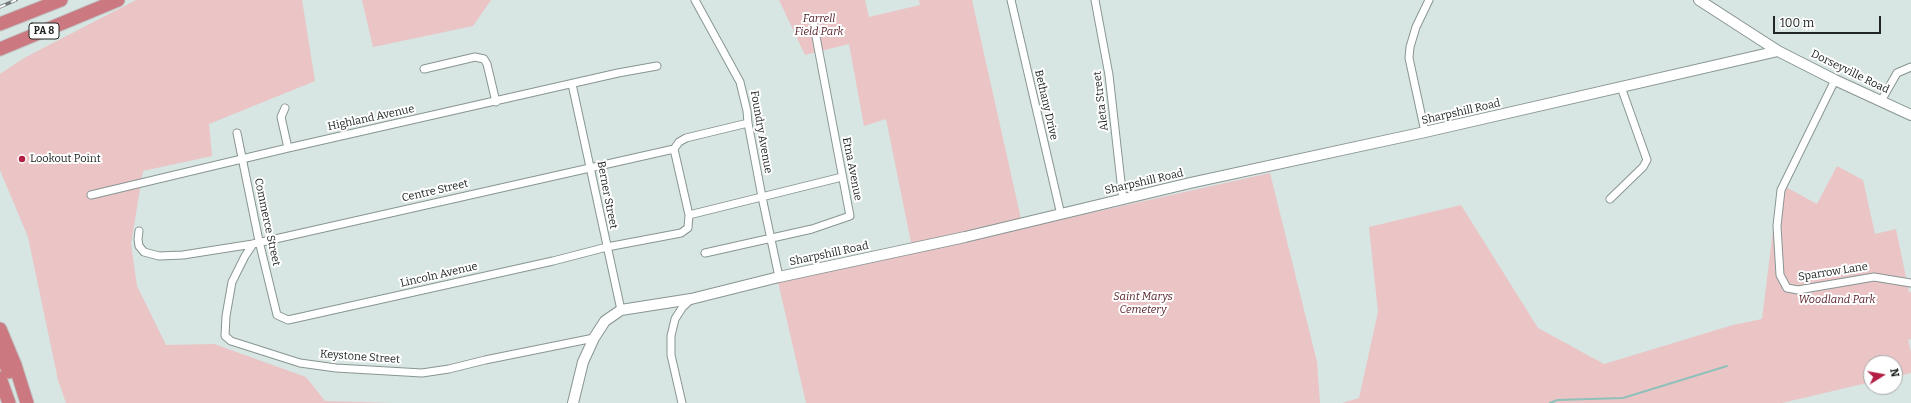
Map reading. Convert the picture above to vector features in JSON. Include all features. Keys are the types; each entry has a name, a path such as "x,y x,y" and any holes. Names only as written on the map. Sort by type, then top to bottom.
{"highway":[{"name":"PA 8","path":"0,24 61,0"},
{"name":"PA 8","path":"0,49 118,0"},
{"path":"0,56 87,14"},
{"path":"0,329 15,365 27,403"},
{"path":"0,353 23,403"},
{"path":"0,378 9,403"}],"street":[{"name":"Foundry Avenue","path":"696,0 740,82 779,277"},
{"name":"Bethany Drive","path":"1010,0 1061,215"},
{"name":"Aleta Street","path":"1096,0 1109,75 1123,200"},
{"path":"1426,132 1409,58 1410,47 1416,27 1429,0"},
{"name":"Dorseyville Road","path":"1701,0 1778,51 1835,80 1911,115"},
{"name":"Etna Avenue","path":"705,253 812,229 850,216 814,26"},
{"name":"Sharpshill Road","path":"573,403 583,362 594,338 605,321 621,310 691,298 779,277 1061,215 1092,206 1290,160 1426,132 1778,51"},
{"path":"424,69 475,57 484,59 487,64 496,102"},
{"name":"Highland Avenue","path":"90,195 288,148 657,66"},
{"path":"1881,101 1897,73 1911,67"},
{"name":"Sparrow Lane","path":"1835,80 1781,190 1777,226 1780,275 1787,288 1798,290 1874,277 1911,283"},
{"name":"Berner Street","path":"572,84 621,310"},
{"path":"1610,199 1643,167 1647,160 1621,87"},
{"path":"285,108 281,117 288,148"},
{"name":"Centre Street","path":"139,231 139,246 144,252 159,256 183,255 256,242 674,149 679,142 686,138 748,123"},
{"name":"Commerce Street","path":"237,133 243,159 256,242 277,315"},
{"path":"674,149 689,215 842,177"},
{"name":"Lincoln Avenue","path":"277,315 288,320 553,261 607,247 681,233 688,228 689,215"},
{"name":"Keystone Street","path":"256,242 245,256 232,282 225,321 225,336 231,341 300,363 336,368 422,373 449,369 485,360 594,338"},
{"path":"682,403 671,355 671,336 675,319 691,298"}],"green space":[{"path":"136,0 302,0 315,81 209,124 212,156 143,171 131,244 137,286 166,345 214,344 306,377 325,401 393,403 66,403 58,380 28,237 0,170 0,74 24,58"},
{"path":"362,0 491,0 473,26 373,47"},
{"name":"Saint Marys Cemetery","path":"779,0 865,0 869,17 920,5 919,0 972,0 1023,228 1270,173 1317,362 1320,403 806,403 778,282 913,252 886,119 864,126 849,44 805,55"},
{"name":"Woodland Park","path":"1837,166 1863,180 1875,234 1896,229 1909,292 1911,292 1911,339 1908,340 1911,352 1911,373 1903,375 1903,355 1863,355 1863,384 1782,403 1342,403 1359,398 1378,312 1369,227 1461,205 1538,328 1604,364 1733,325 1762,319 1777,199 1784,186 1817,204"}],"waterway":[{"path":"1550,403 1557,400 1623,398 1727,366"}],"railway":[{"path":"0,7 16,0"}],"place":[{"name":"Lookout Point","path":"22,159"}],"park label":[{"name":"Farrell Field Park","path":"819,25"}]}
